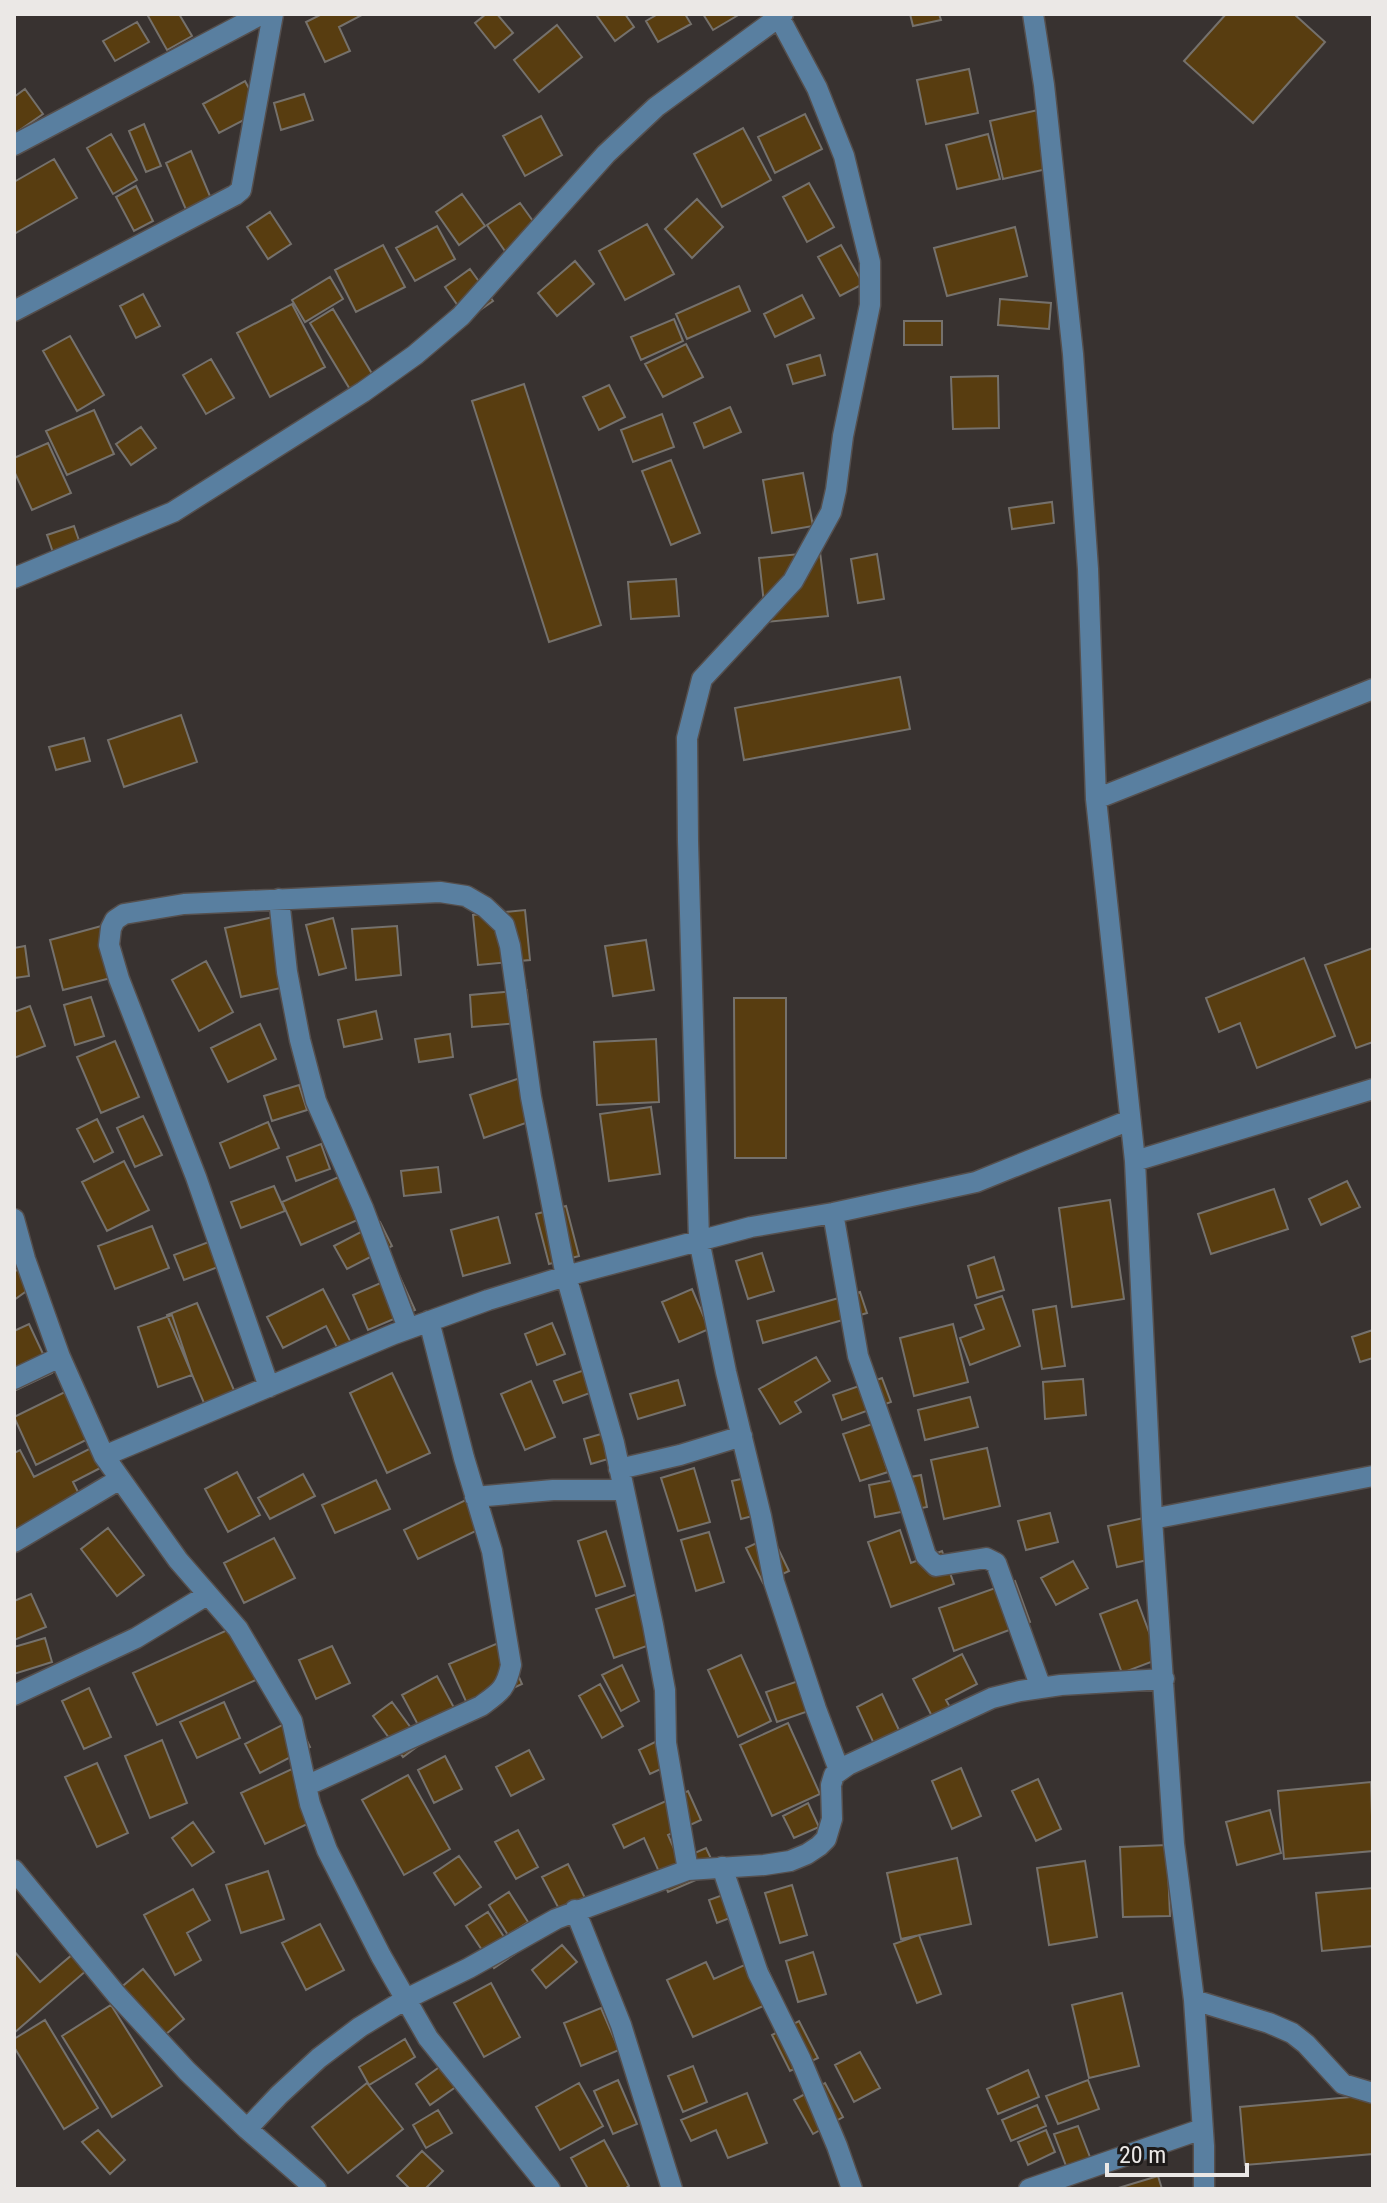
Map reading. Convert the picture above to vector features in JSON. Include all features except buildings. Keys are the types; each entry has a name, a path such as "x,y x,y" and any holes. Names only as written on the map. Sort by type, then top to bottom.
{"street":[{"path":"14,145 262,14"},
{"path":"14,311 188,221 241,190 273,14"},
{"path":"1033,14 1044,85 1073,354 1088,569 1096,799 1135,1161 1152,1519 1174,1844 1194,2000 1204,2189"},
{"path":"14,578 173,512 415,355 461,316 606,154 656,107 781,15 817,88 844,156 870,262 870,305 831,512 793,581 702,679 687,738 699,1240 774,1582 839,1770"},
{"path":"1096,799 1373,689"},
{"path":"269,1387 196,1177 119,979 109,940 113,923 124,914 184,904 440,892 466,896 485,907 504,925 510,946 531,1097 566,1276 610,1429 653,1625 665,1690 666,1743 688,1870"},
{"path":"279,899 289,985 316,1101 363,1208 408,1328"},
{"path":"1135,1161 1373,1089"},
{"path":"104,1456 408,1328 488,1300 751,1227 976,1182 1130,1120"},
{"path":"833,1213 858,1356 926,1556 936,1566 986,1558 996,1563 1041,1688"},
{"path":"14,1219 60,1357 104,1456 178,1560 238,1629 292,1721 310,1804 327,1850 381,1956 428,2038 550,2189"},
{"path":"306,1786 481,1706 502,1691 508,1682 511,1665 494,1565 429,1321"},
{"path":"14,1379 60,1357"},
{"path":"475,1497 621,1480 680,1455 742,1436"},
{"path":"1152,1519 1373,1476"},
{"path":"14,1542 120,1479"},
{"path":"14,1695 136,1638 207,1595"},
{"path":"247,2129 319,2058 360,2027 406,1999 575,1910 688,1870 790,1861 819,1846 826,1839 832,1819 831,1785 834,1775 876,1751 992,1698 1020,1691 1164,1679"},
{"path":"722,1867 758,1973 801,2060 852,2189"},
{"path":"14,1870 116,1994 187,2071 316,2189"},
{"path":"575,1910 621,2025 672,2189"},
{"path":"1194,2000 1292,2033 1343,2084 1373,2093"},
{"path":"1029,2189 1202,2129"}]}
